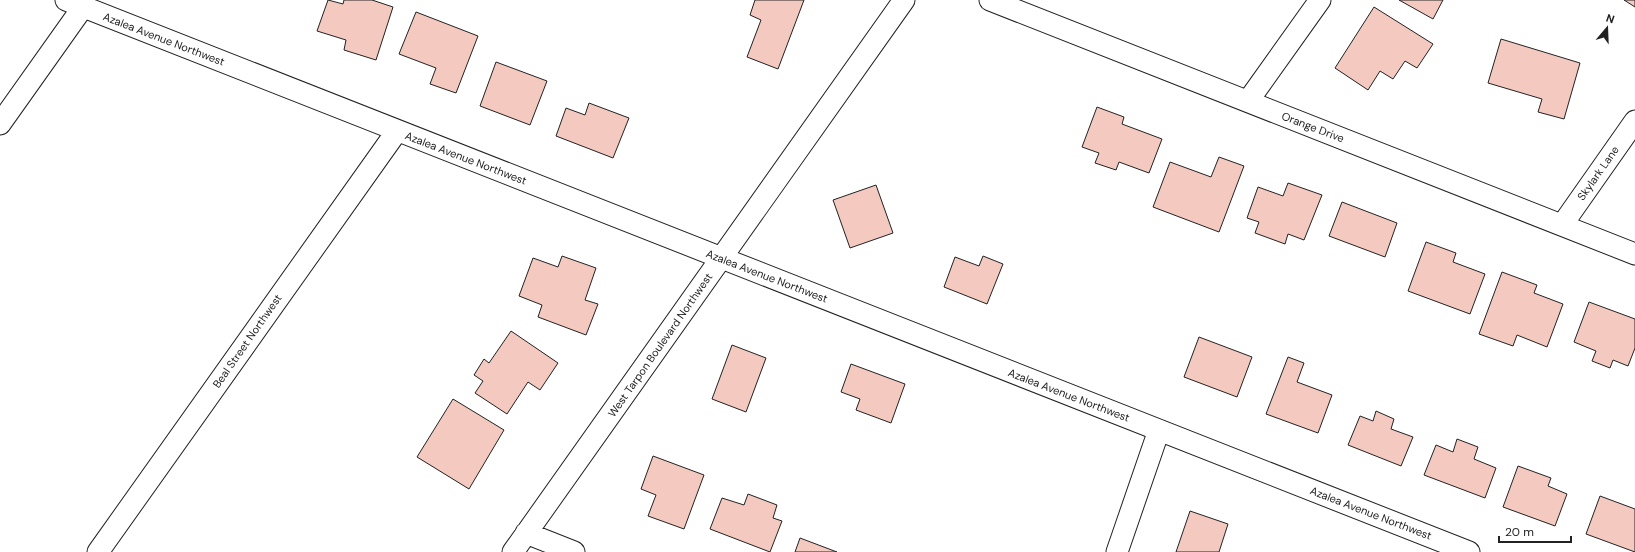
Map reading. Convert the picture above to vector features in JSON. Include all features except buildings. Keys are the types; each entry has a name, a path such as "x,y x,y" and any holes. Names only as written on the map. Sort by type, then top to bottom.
{"street":[{"name":"West Tarpon Boulevard Northwest","path":"513,552 904,0"},
{"name":"Orange Drive","path":"990,0 1635,254"},
{"path":"1248,101 1320,0"},
{"name":"Azalea Avenue Northwest","path":"74,3 1465,551"},
{"path":"0,124 74,3"},
{"name":"Skylark Lane","path":"1562,225 1635,121"},
{"name":"Beal Street Northwest","path":"98,552 397,130"},
{"path":"1117,552 1159,430"},
{"path":"526,533 574,552"}]}
